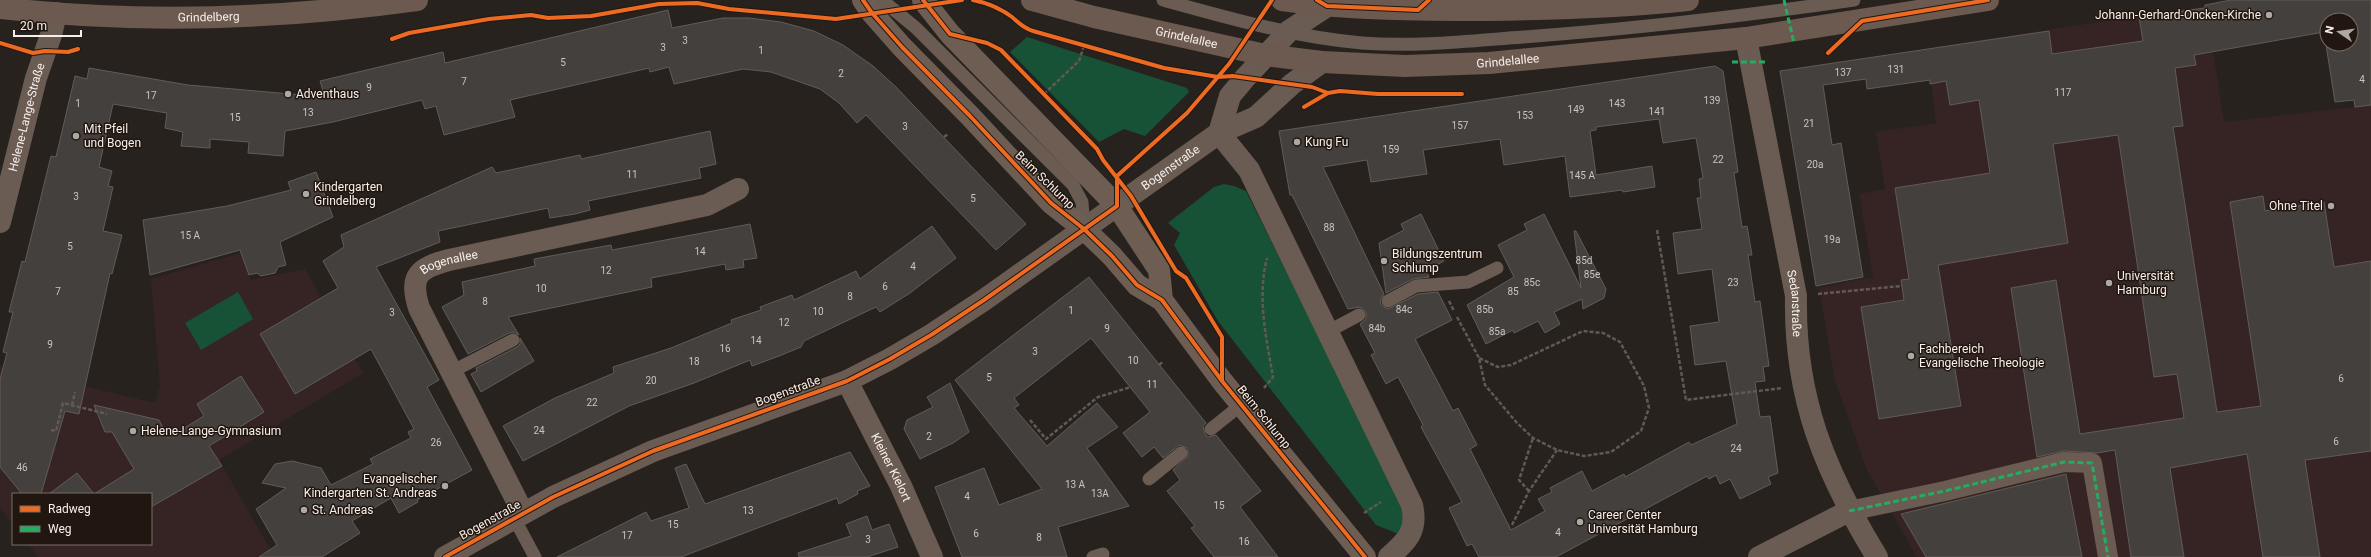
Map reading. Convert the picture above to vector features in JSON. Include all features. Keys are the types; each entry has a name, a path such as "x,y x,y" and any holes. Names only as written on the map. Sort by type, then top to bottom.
{"main road":[{"name":"Grindelberg","path":"0,8 56,13 151,16 252,15 417,0"},
{"name":"Beim Schlump","path":"864,0 872,13 902,47 970,116 1051,203 1084,229 1112,256 1137,285 1162,300 1241,406 1365,557"},
{"path":"923,0 950,34 1117,206 1159,270 1162,300"},
{"name":"Grindelallee","path":"1032,0 1094,17 1266,55 1322,62 1405,66 1489,63 1746,38 1988,0"},
{"path":"1282,0 1326,6 1377,10 1557,9 1633,6 1688,0"}],"street":[{"path":"1326,6 1288,31 1230,96 1219,133 1249,170 1412,505 1413,526 1409,536 1406,542 1389,557"},
{"name":"Helene-Lange-Straße","path":"0,222 36,78 51,35 56,13"},
{"name":"Sedanstraße","path":"1746,38 1796,296 1795,321 1802,385 1815,433 1823,455 1849,511 1877,557"},
{"name":"Bogenstraße","path":"445,557 518,515 653,451 847,381 931,335 1219,133 1256,117 1292,84 1322,62"},
{"name":"Bogenallee","path":"518,515 453,371 419,308 414,292 417,276 429,265 707,205 738,189"},
{"name":"Kleiner Kielort","path":"847,381 901,486 932,557"},
{"path":"1759,557 1849,511 1945,491 2064,462 2092,463 2108,557"}],"lane":[{"name":"Beim Schlump","path":"882,0 916,28 1072,185 1082,202 1084,229"},
{"name":"Grindelallee","path":"1163,0 1288,31 1333,40 1406,45 1591,32 1737,16 1854,0"},
{"path":"1388,301 1416,286 1468,282 1497,268"},
{"path":"1327,332 1359,315"},
{"path":"453,371 513,340"},
{"path":"1211,429 1241,406"},
{"path":"1149,479 1181,453"},
{"path":"518,515 535,557"}],"path":[{"path":"1044,94 1079,62 1084,46"},
{"path":"944,137 948,134"},
{"path":"1264,388 1273,377 1264,328 1261,278 1275,226"},
{"path":"1656,230 1686,400 1802,385"},
{"path":"1796,296 1902,286"},
{"path":"1458,317 1479,358 1485,385 1517,423 1533,438 1557,450 1584,456 1611,452 1641,431 1649,408 1644,386 1620,342 1603,333 1583,331 1512,365 1498,367 1479,358"},
{"path":"1159,365 1163,362"},
{"path":"1030,420 1046,439 1098,397 1131,387"},
{"path":"72,406 75,392"},
{"path":"51,430 56,431 63,403 107,414"},
{"path":"1529,491 1520,480 1533,438"},
{"path":"1512,525 1529,491 1557,450"},
{"path":"1364,513 1381,502"}],"shaded area":[{"name":"Universität Hamburg","path":"2206,6 2224,122 2371,105 2371,557 1917,557 1867,470 1835,381 1819,288 1873,277 1859,194 1885,189 1876,132 1936,123 1927,48"},
{"name":"Helene-Lange-Gymnasium","path":"241,253 251,280 305,269 363,373 219,460 275,557 38,557 29,545 152,545 152,493 12,493 12,523 0,508 0,366 155,403 160,386 151,279"}],"green space":[{"path":"1027,37 1187,88 1189,92 1145,136 1124,129 1099,142 1010,52"},
{"path":"1224,184 1246,191 1407,513 1401,535 1376,525 1218,321 1174,245 1180,233 1168,223 1214,187"},
{"path":"238,292 253,319 201,350 185,323"}],"building":[{"path":"2231,0 2371,0 2371,105 2355,107 2354,100 2335,102 2327,52 2359,52 2359,12 2319,12 2319,33 2194,55 2196,65 2175,68 2183,126 2173,127 2217,412 2261,406 2230,202 2263,196 2265,211 2324,202 2334,267 2371,261 2371,451 2305,460 2320,557 2263,557 2247,454 2170,468 2184,557 2131,557 2115,450 2097,453 2064,451 2037,457 2011,288 2056,280 2080,434 2184,418 2177,374 2154,377 2118,135 2053,144 2068,243 1938,265 1961,406 1879,419 1861,307 1904,300 1901,280 1909,279 1895,188 1990,173 1979,100 1950,105 1946,81 1930,84 1930,80 1867,89 1866,79 1823,85 1832,145 1841,143 1863,277 1816,286 1780,71 2049,31 2052,54 2143,41 2139,17 2205,8 2205,5"},
{"path":"668,10 672,28 723,18 749,18 781,22 814,31 843,45 873,66 896,87 1026,224 996,250 866,115 857,123 839,103 820,89 771,72 743,69 674,84 669,67 650,72 649,68 510,100 515,117 444,135 436,106 425,109 422,100 333,122 285,131 283,156 248,153 249,142 210,139 210,148 181,146 183,132 165,128 167,113 113,104 99,167 112,171 108,186 113,187 103,231 122,235 112,274 110,273 79,414 65,411 41,493 21,493 0,467 0,379 7,353 3,352 13,312 9,312 22,261 25,262 51,156 56,157 75,76 87,79 89,68 188,85 325,97 320,81 443,52 445,63"},
{"path":"1715,66 1723,71 1738,172 1734,173 1742,227 1747,226 1752,255 1748,255 1755,302 1760,301 1769,366 1763,367 1765,381 1755,382 1760,417 1770,416 1778,473 1768,477 1771,484 1740,499 1730,479 1720,484 1716,475 1709,479 1707,476 1556,557 1479,557 1472,544 1467,546 1449,508 1462,502 1421,427 1423,425 1398,377 1386,384 1371,355 1375,353 1360,324 1366,319 1366,312 1360,307 1348,309 1292,195 1290,195 1279,131","holes":["1659,119 1663,143 1696,138 1703,178 1699,179 1701,198 1697,198 1702,229 1673,233 1678,274 1712,269 1719,322 1690,326 1695,365 1726,361 1737,424 1691,445 1689,442 1625,477 1624,474 1592,491 1582,471 1550,488 1552,492 1538,499 1545,511 1511,530 1470,449 1477,445 1458,408 1453,411 1415,339 1452,320 1438,292 1418,294 1388,309 1381,305 1380,300 1384,294 1323,167 1367,160 1371,182 1427,174 1423,150 1500,139 1504,165 1565,156 1570,197 1622,190 1623,192 1655,187 1652,166 1596,175 1590,131 1596,130 1596,127"]},
{"path":"710,131 716,164 699,168 701,178 588,201 590,210 575,214 550,218 548,208 438,231 440,242 376,267 439,380 427,387 472,470 417,500 418,502 399,513 391,498 352,521 360,533 322,557 259,557 277,545 256,509 286,488 262,483 275,464 292,461 321,468 331,485 373,464 370,459 411,438 408,432 414,429 371,349 295,394 260,334 338,288 323,261 344,247 341,235 492,167 496,173 580,155 581,159"},
{"path":"316,172 333,217 280,242 286,265 278,267 275,273 261,276 257,273 249,275 240,250 150,275 143,220 227,206 291,190 288,182"},
{"path":"1421,214 1444,261 1426,271 1429,277 1413,279 1386,293 1379,243 1404,230 1401,224"},
{"path":"1544,214 1581,288 1574,231 1576,231 1606,289 1604,298 1583,309 1582,299 1554,312 1560,324 1545,333 1538,321 1514,333 1513,330 1486,344 1467,305 1514,277 1498,245 1527,230 1524,224"},
{"path":"750,224 757,258 743,260 744,267 726,270 725,264 651,278 652,287 508,317 519,335 514,332 509,333 468,354 442,307 464,295 462,282 535,266 534,259 611,245 612,250"},
{"path":"932,226 956,258 910,293 880,312 876,307 804,341 801,347 779,356 752,366 750,360 694,383 629,406 523,461 503,426 555,398 614,373 613,367 671,348 732,323 731,320 761,310 760,307 792,295 794,300 856,271 860,279"},
{"path":"1089,277 1206,423 1203,426 1205,434 1208,437 1216,435 1261,491 1240,507 1278,557 1214,557 1191,528 1195,526 1167,491 1180,480 1173,470 1188,456 1187,448 1179,445 1163,458 1154,447 1142,457 1123,433 1150,412 1091,338 1014,398 1019,405 1014,408 1047,446 1097,403 1118,427 1087,448 1129,506 1058,527 1067,557 962,557 935,487 984,468 999,505 1042,489 955,380"},
{"path":"520,338 534,361 481,392 471,374 477,371 476,368 517,347 520,344"},
{"path":"241,376 264,412 209,446 222,466 152,506 152,493 96,493 134,469 112,432 105,432 94,405 159,420 168,438 204,416 197,404"},
{"path":"950,383 969,432 953,443 920,459 904,429 907,420 933,407 927,397"},
{"path":"850,452 870,486 857,491 858,494 839,504 837,498 681,557 557,557 646,512 651,521 689,508 675,468 686,464 705,504"},
{"path":"77,473 93,493 50,493"},
{"path":"2066,474 2082,557 1926,557 1901,514"},
{"path":"867,516 872,530 889,524 898,547 867,557 799,557 798,553 851,536 846,524"}],"marked path":[{"path":"1784,0 1794,43"},
{"path":"1732,62 1766,62"},
{"path":"1849,511 1945,491 2064,462 2092,463 2108,557"}],"cycle path":[{"path":"863,0 872,13 902,47 970,116 1051,203 1084,229 1112,256 1137,285 1162,300 1222,381 1365,557"},
{"path":"923,0 950,34 987,43 1001,50 1097,149 1103,160 1131,196 1176,271 1186,278 1222,337 1222,381"},
{"path":"392,39 409,33 489,19 531,15 548,18 591,16 659,4 697,3 729,9 836,19 962,0"},
{"path":"973,0 998,8 1030,30 1164,68 1218,77 1233,76 1312,87 1328,93"},
{"path":"1117,176 1187,113 1229,64 1272,0"},
{"path":"1317,0 1327,6 1418,10 1429,0"},
{"path":"1828,53 1862,21 1988,0"},
{"path":"0,43 33,53 45,51 68,52 78,49"},
{"path":"1304,107 1328,93 1340,91 1378,94 1462,94"},
{"path":"445,557 553,497 653,451 847,381 890,359 931,335 984,300 1117,206 1117,176"}],"place":[{"name":"Johann-Gerhard-Oncken-Kirche","path":"2269,15"},
{"name":"Adventhaus","path":"288,94"},
{"name":"Mit Pfeil und Bogen","path":"76,136"},
{"name":"Kung Fu","path":"1297,142"},
{"name":"Kindergarten Grindelberg","path":"306,194"},
{"name":"Ohne Titel","path":"2331,206"},
{"name":"Bildungszentrum Schlump","path":"1384,261"},
{"name":"Universität Hamburg","path":"2109,283"},
{"name":"Fachbereich Evangelische Theologie","path":"1911,356"},
{"name":"Helene-Lange-Gymnasium","path":"133,431"},
{"name":"Evangelischer Kindergarten St. Andreas","path":"445,486"},
{"name":"St. Andreas","path":"304,510"},
{"name":"Career Center Universität Hamburg","path":"1580,522"}]}
